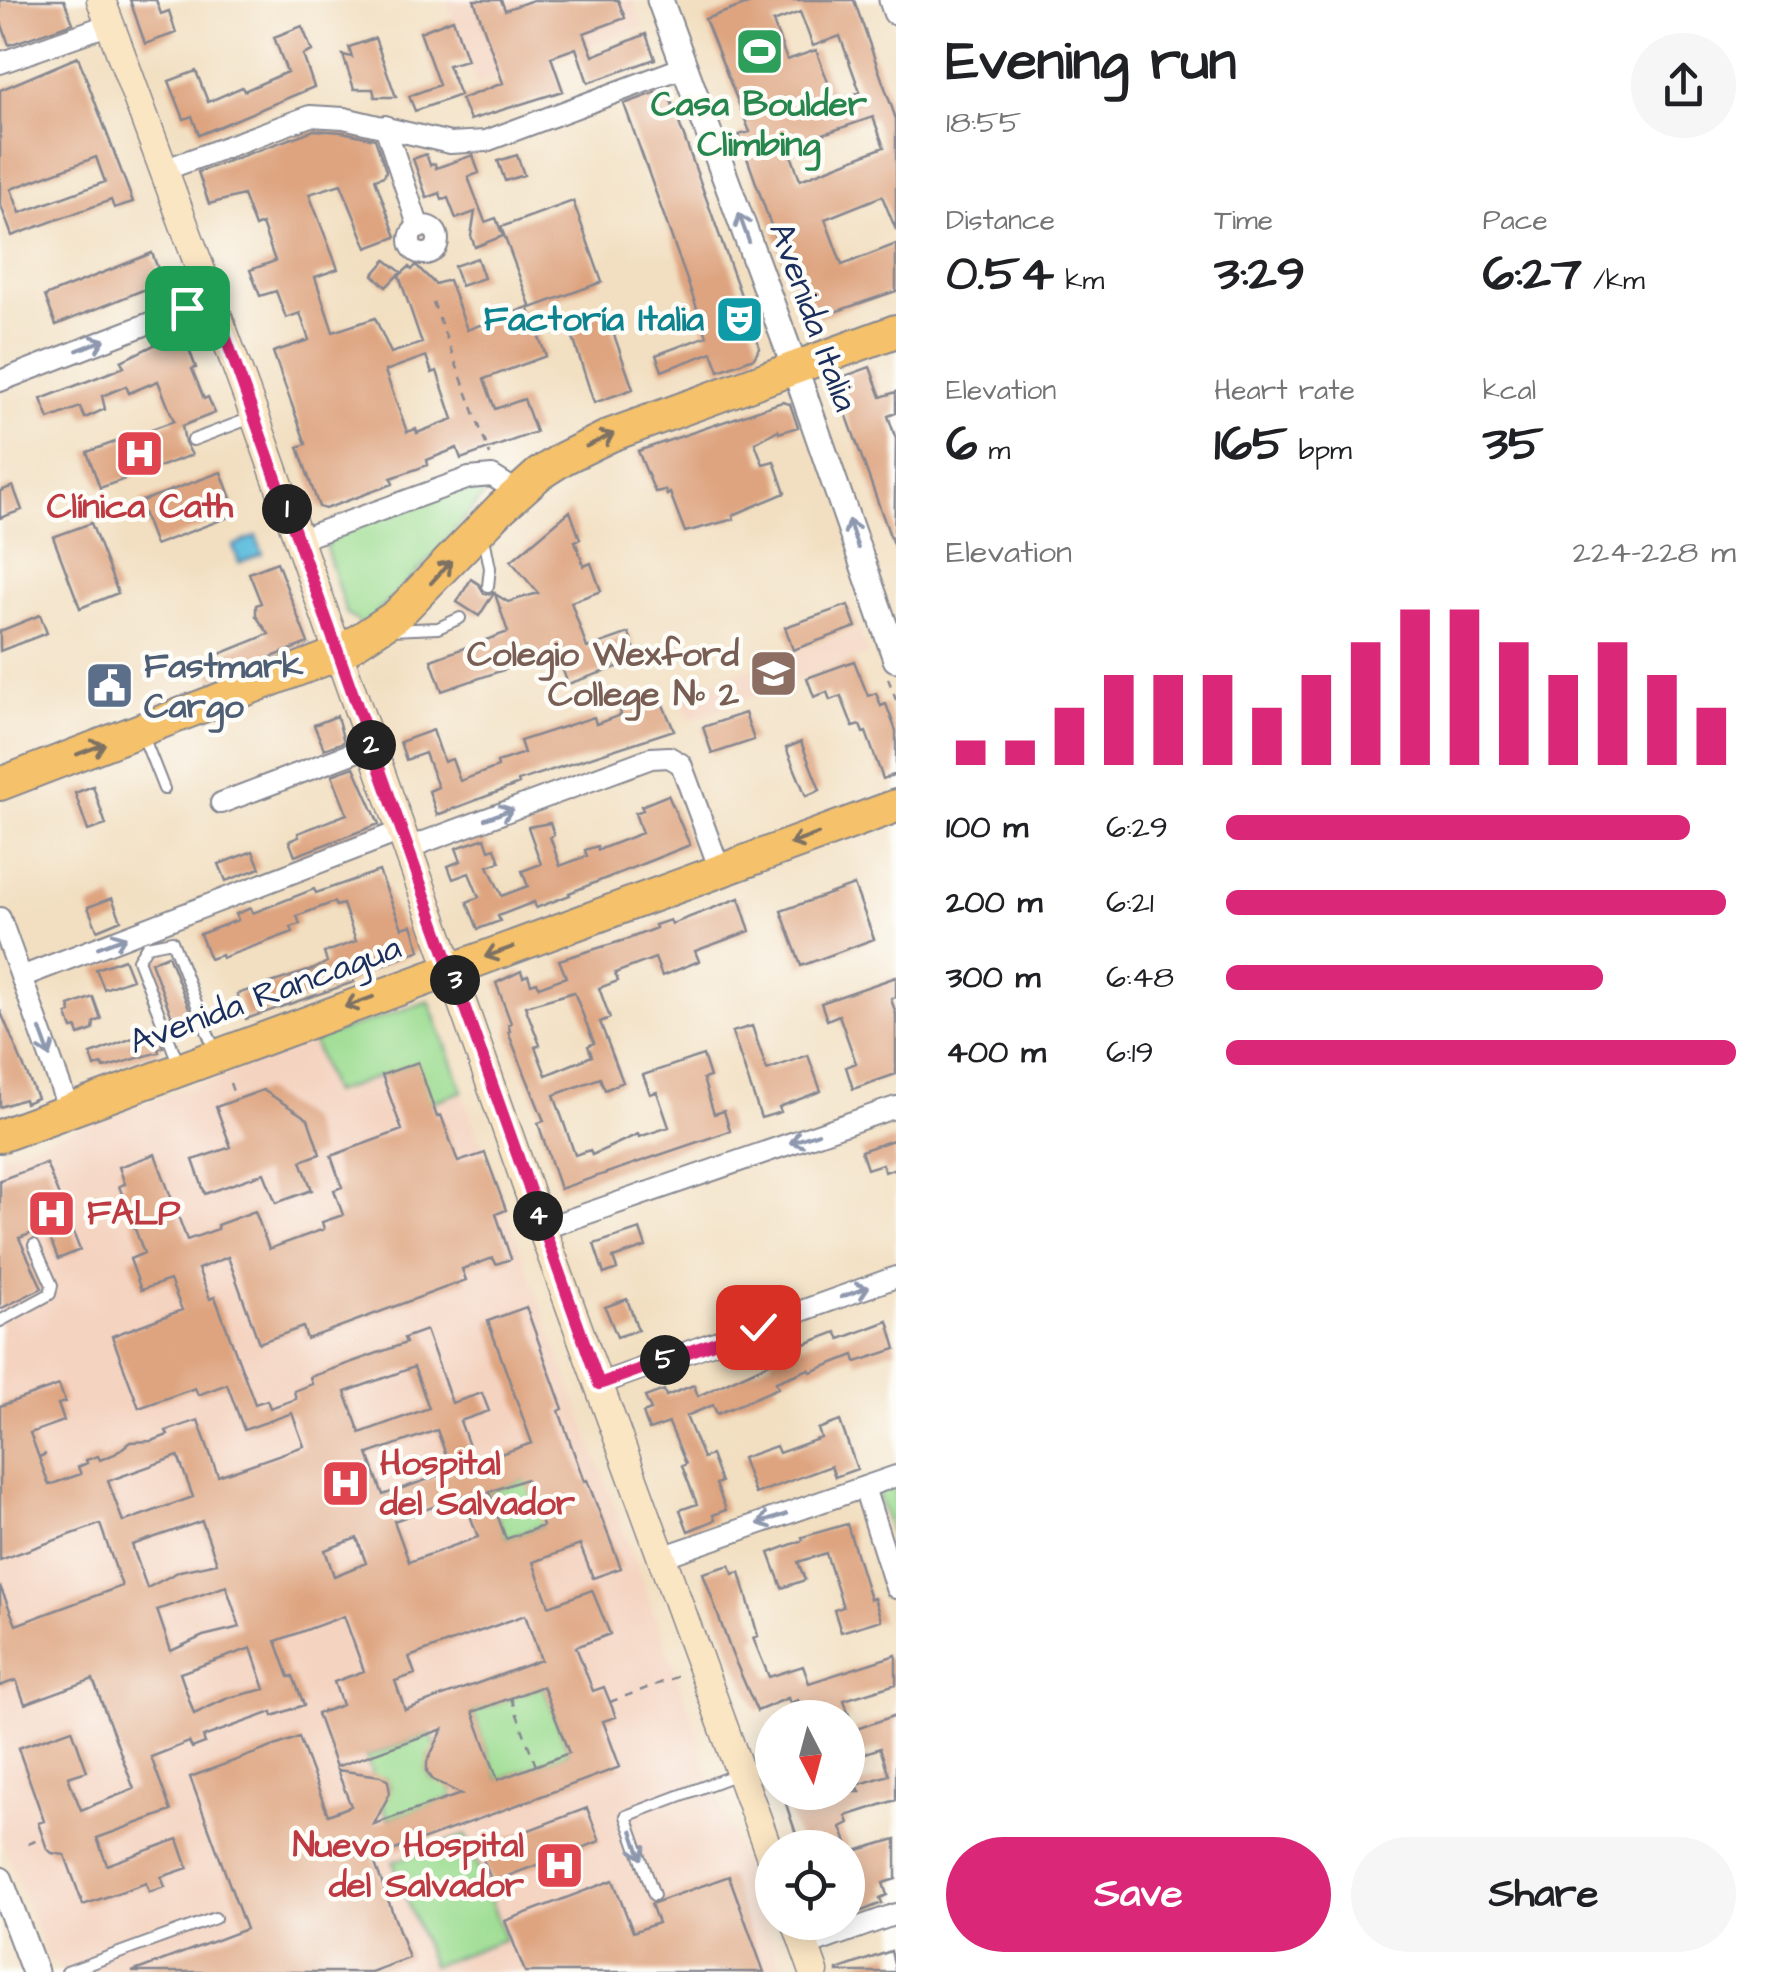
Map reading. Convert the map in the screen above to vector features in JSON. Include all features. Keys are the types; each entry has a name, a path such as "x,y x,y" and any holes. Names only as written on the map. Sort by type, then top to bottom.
{"main road":[{"path":"106,12 761,1830"},
{"path":"0,784 338,654 380,630 518,492 564,458 611,434 896,331"},
{"name":"Avenida Rancagua","path":"0,1136 180,1068 223,1069 451,969 896,806"}],"street":[{"name":"Avenida Italia","path":"660,0 896,659"},
{"path":"892,0 896,12"},
{"path":"0,63 106,12"},
{"path":"164,170 310,116 326,115 384,126 450,143 486,141 684,67"},
{"path":"384,126 418,228"},
{"path":"0,381 212,299"},
{"path":"298,540 470,478 492,476 518,492"},
{"path":"221,803 371,746"},
{"path":"12,966 651,758 669,757 681,764 720,870"},
{"path":"0,918 12,966 69,1110"},
{"path":"542,1228 896,1106"},
{"path":"599,1384 896,1278"},
{"path":"662,1557 896,1476"},
{"path":"864,1487 891,1556 896,1588"},
{"path":"0,1880 35,1972"},
{"path":"804,1947 896,1914"}],"lane":[{"path":"193,440 255,417"},
{"path":"482,527 490,568 488,586"},
{"path":"380,630 428,630 460,618"},
{"path":"140,730 164,789"},
{"path":"180,1068 138,960 147,946 172,941 223,1069"},
{"path":"0,1321 50,1294 52,1284 34,1245"},
{"path":"654,1895 626,1816 740,1773"},
{"path":"67,1972 215,1918"}],"path":[{"path":"433,302 491,458"},
{"path":"223,1069 236,1100"},
{"path":"39,1457 46,1454"},
{"path":"610,1702 680,1676"},
{"path":"510,1698 536,1766"},
{"path":"28,1844 44,1838"}],"shaded area":[{"path":"446,0 633,0 643,27 476,86"},
{"name":"Colegio Wexford College Nº 2","path":"859,628 868,654 690,720 680,694"},
{"name":"Hospital del Salvador","path":"429,1001 755,1896 755,1940 772,1940 784,1972 61,1972 56,1960 49,1962 0,1835 0,1155"}],"green space":[{"path":"479,482 494,483 432,557 371,619 362,625 346,613 326,548 335,532"},
{"path":"429,1001 463,1091 426,1104 417,1063 332,1093 313,1040"},
{"path":"526,1479 547,1524 506,1539 489,1492"},
{"path":"896,1479 896,1549 875,1486"},
{"path":"543,1686 569,1753 498,1780 473,1712"},
{"path":"431,1734 437,1751 429,1757 427,1772 433,1780 448,1781 453,1797 388,1819 382,1801 388,1796 390,1785 385,1778 373,1777 366,1757"},
{"path":"466,1835 505,1939 432,1966 393,1862"}],"water":[{"path":"256,536 263,554 239,563 233,546"}],"building":[{"path":"0,0 64,0 73,23 9,45 0,19"},
{"path":"130,0 156,0 161,14 169,11 176,33 145,44"},
{"path":"474,0 501,0 505,10 533,0 618,0 625,18 584,33 593,56 646,34 655,59 588,83 576,48 551,57 563,91 470,120 461,99 503,83"},
{"path":"759,0 854,0 896,119 896,230 882,196 825,219 842,265 896,244 896,291 817,318 802,278 791,282 739,135 750,132 705,19","holes":["800,12 813,46 840,36 860,92 835,101 816,50 787,60 773,22","873,117 884,147 800,180 788,146"]},
{"path":"453,19 467,60 448,65 460,95 415,111 409,96 439,85 420,32"},
{"path":"302,26 312,51 303,55 314,87 199,135 192,116 184,119 169,81 196,71 208,102 242,87 244,91 287,72 274,37"},
{"path":"375,38 396,97 375,97 373,89 354,89 343,55 352,57 349,47"},
{"path":"78,57 133,202 114,208 111,200 12,236 0,203 0,90","holes":["96,157 105,182 20,213 11,189"]},
{"path":"660,91 669,95 760,348 754,358 719,371 712,352 662,371 656,355 707,336 624,104"},
{"path":"314,130 375,139 386,171 375,179 396,237 367,248 341,184 309,194 338,269 315,277 333,332 375,318 391,353 422,343 399,276 416,265 435,284 449,280 467,330 528,307 546,356 484,379 495,409 524,399 536,432 461,459 457,448 427,460 428,465 391,478 393,484 325,509 319,507 298,447 306,444 273,352 309,340 300,313 286,318 276,291 260,296 250,270 275,261 262,224 255,227 243,195 209,204 198,172","holes":["426,356 432,373 437,371 453,419 417,433 416,429 407,432 385,371"]},
{"path":"426,154 430,165 435,164 436,168 473,155 479,173 468,177 485,222 496,218 503,236 475,247 471,236 475,212 456,219 448,198 442,200 440,193 427,198 413,159"},
{"path":"517,155 524,175 505,181 498,161"},
{"path":"573,201 602,282 531,308 501,227"},
{"path":"152,253 163,282 56,325 45,296"},
{"path":"477,258 484,278 461,286 454,266"},
{"path":"386,260 401,272 386,287 373,275"},
{"path":"605,309 633,389 594,403 568,322"},
{"path":"183,331 192,342 187,344 196,368 192,369 204,399 208,397 215,413 182,426 192,455 100,488 87,452 174,421 158,381 129,393 126,386 102,396 105,409 85,418 80,407 49,419 41,399 124,367 121,361"},
{"path":"870,367 881,397 896,392 896,413 888,416 896,439 894,547 834,380"},
{"path":"782,402 790,404 798,427 779,433 778,430 755,443 763,464 774,461 785,493 733,515 734,519 685,532 670,493 655,492 638,451"},
{"path":"221,472 237,514 155,545 139,502"},
{"path":"13,486 22,510 0,518 0,491"},
{"path":"570,511 584,566 591,563 601,591 571,602 587,648 629,633 638,660 568,684 556,652 442,691 431,660 508,632 495,594 508,602 538,593 511,561"},
{"path":"91,523 118,593 80,608 53,537"},
{"path":"277,562 308,643 213,680 205,660 269,634 256,616 256,605 261,603 249,573"},
{"path":"471,579 484,594 494,593 479,616 457,602"},
{"path":"848,605 856,627 793,650 785,627"},
{"path":"40,615 47,633 0,651 0,631"},
{"path":"854,661 868,696 876,693 881,706 886,704 896,731 896,774 883,779 866,732 860,725 853,727 841,696 830,700 827,692 814,697 807,678"},
{"path":"659,696 674,730 518,781 519,784 437,815 429,791 438,787 425,753 406,760 400,742 433,730 444,762 452,759 460,781 524,753 520,741 594,717 596,724 621,715 620,710"},
{"path":"745,713 754,740 712,754 703,727"},
{"path":"337,716 344,742 324,749 314,725"},
{"path":"801,742 820,790 806,796 786,748"},
{"path":"354,767 379,824 295,856 289,841 299,837 298,833 347,814 332,775"},
{"path":"93,786 106,825 88,831 75,793"},
{"path":"668,795 690,845 536,908 534,902 498,916 500,921 478,929 467,902 479,897 469,873 453,879 448,866 461,861 456,848 485,838 489,850 495,848 500,862 488,866 502,896 528,886 522,871 541,864 528,827 550,823 554,835 550,837 560,866 587,856 585,850 597,846 598,850 642,833 635,813 643,810 641,806"},
{"path":"253,851 260,868 226,881 219,864"},
{"path":"379,871 402,928 412,925 420,950 352,978 354,982 246,1019 237,994 314,969 327,962 324,953 356,941 343,904 336,906 334,902 297,916 300,924 291,927 293,932 222,958 221,955 210,959 200,934 238,920 236,914 251,908 253,913 314,889 316,893"},
{"path":"854,885 874,939 801,966 781,911"},
{"path":"112,898 121,920 97,930 88,907"},
{"path":"739,898 750,931 695,951 699,961 662,976 655,958 615,973 618,981 599,988 610,1018 600,1022 623,1082 605,1090 600,1078 554,1095 575,1155 590,1150 592,1155 638,1134 639,1137 669,1127 657,1092 650,1094 643,1075 703,1055 710,1077 703,1079 714,1114 724,1111 730,1131 560,1189 538,1123 544,1121 508,1032 511,1023 496,983 521,971 523,977 528,975 531,984 537,982 539,987 566,977 559,960 628,939 670,920 672,924","holes":["574,992 594,1043 588,1046 592,1056 546,1075 525,1006"]},
{"path":"168,955 196,1026 178,1033 151,962"},
{"path":"124,959 132,979 104,989 96,969"},
{"path":"896,977 896,997 891,999 896,1014 896,1074 853,1089 846,1067 856,1063 839,1015 827,1020 821,1003"},
{"path":"93,997 101,1019 94,1022 93,1030 79,1035 67,1015 71,1012 69,1006"},
{"path":"0,1010 37,1098 0,1107"},
{"path":"752,1026 767,1070 808,1055 821,1091 761,1118 732,1032"},
{"path":"156,1029 163,1047 159,1052 104,1068 102,1064 95,1067 91,1054"},
{"path":"418,1062 458,1162 485,1153 506,1210 496,1214 511,1259 496,1264 493,1258 462,1269 466,1280 307,1339 303,1327 259,1343 228,1257 198,1269 210,1299 215,1297 255,1404 267,1400 270,1408 296,1399 294,1391 312,1384 310,1377 406,1343 404,1338 426,1330 452,1403 482,1393 489,1411 460,1421 475,1463 532,1443 488,1321 526,1307 584,1481 587,1480 621,1568 593,1578 580,1545 533,1562 549,1606 592,1590 610,1634 576,1647 593,1691 604,1687 616,1717 603,1721 620,1767 373,1858 409,1958 371,1972 132,1972 246,1929 190,1777 299,1737 328,1815 351,1806 337,1770 381,1776 388,1781 390,1793 374,1824 461,1794 433,1780 427,1772 427,1762 443,1729 336,1767 317,1714 342,1705 334,1682 364,1671 344,1616 276,1641 304,1705 203,1737 205,1743 192,1748 189,1742 151,1757 171,1811 97,1838 107,1865 178,1839 188,1868 161,1877 165,1887 149,1892 146,1883 83,1905 65,1855 47,1849 38,1823 44,1821 18,1748 72,1729 87,1771 68,1777 81,1810 134,1789 93,1679 25,1704 16,1680 0,1686 0,1586 16,1625 122,1586 100,1524 0,1560 0,1406 59,1385 65,1402 58,1404 64,1421 30,1433 49,1485 81,1474 78,1467 86,1460 98,1456 100,1460 130,1442 152,1441 168,1435 166,1431 198,1420 218,1476 304,1446 292,1413 244,1430 227,1384 198,1395 195,1388 139,1408 112,1336 182,1310 170,1280 141,1290 130,1259 144,1253 119,1186 125,1184 119,1167 155,1154 187,1240 255,1211 269,1249 324,1229 322,1222 343,1215 334,1190 342,1187 331,1156 402,1130 382,1075","holes":["414,1367 429,1408 360,1433 345,1392","437,1430 452,1471 383,1495 368,1454","178,1456 193,1497 123,1522 108,1481","526,1479 543,1526 506,1539 489,1492","463,1496 478,1537 409,1562 394,1521","202,1521 217,1563 180,1571 147,1588 132,1545","357,1538 366,1563 334,1576 325,1550","226,1586 240,1627 203,1636 171,1651 157,1610","525,1615 541,1660 405,1710 395,1681 415,1674 409,1657","251,1648 265,1689 228,1698 194,1714 180,1673","543,1686 569,1753 498,1780 473,1712"]},
{"path":"263,1090 308,1119 320,1154 301,1161 312,1190 276,1203 264,1173 205,1194 193,1160 231,1147 216,1107"},
{"path":"896,1139 896,1168 885,1172 882,1164 867,1169 861,1151"},
{"path":"46,1163 80,1250 58,1259 46,1228 19,1238 42,1288 0,1309 0,1180"},
{"path":"640,1229 646,1247 613,1258 617,1269 604,1274 594,1244"},
{"path":"627,1299 638,1330 617,1337 605,1307"},
{"path":"888,1321 896,1349 856,1362 854,1355 811,1372 809,1369 776,1382 778,1388 717,1414 713,1405 686,1416 703,1458 711,1455 726,1510 713,1515 715,1520 688,1531 680,1510 697,1504 682,1466 686,1464 669,1423 649,1430 643,1413 651,1410 645,1397 664,1390 666,1396 694,1385 698,1396 797,1347 836,1332 840,1339"},
{"path":"840,1421 857,1469 835,1477 831,1466 755,1494 742,1458 776,1446 779,1453 821,1438 818,1429"},
{"path":"847,1524 870,1599 874,1598 881,1620 841,1632 834,1610 843,1607 826,1553 798,1562 805,1580 782,1588 769,1553 803,1540 802,1537"},
{"path":"730,1565 733,1574 740,1572 758,1636 753,1638 769,1677 803,1666 809,1683 896,1655 896,1684 844,1700 755,1700 755,1706 703,1573"},
{"path":"896,1715 896,1800 865,1810 865,1782 889,1775 880,1748 865,1753 865,1726"},
{"path":"587,1808 600,1841 492,1882 479,1849"},
{"path":"788,1810 865,1810 846,1816 849,1823 842,1830 795,1830"},
{"path":"896,1839 896,1879 883,1883 887,1895 880,1898 882,1903 865,1910 865,1848"},
{"path":"729,1876 764,1972 525,1972 505,1921 613,1880 633,1932 658,1923 651,1904"},
{"path":"891,1951 896,1972 837,1972 837,1970"}],"place":[{"name":"Casa Boulder Climbing","path":"759,52"},
{"name":"Factoría Italia","path":"739,319"},
{"name":"Clínica Cath","path":"140,454"},
{"name":"Colegio Wexford College Nº 2","path":"774,674"},
{"name":"Fastmark Cargo","path":"109,686"},
{"name":"FALP","path":"52,1213"},
{"name":"Hospital del Salvador","path":"345,1483"},
{"name":"Nuevo Hospital del Salvador","path":"559,1865"}],"route":[{"path":"187,308 212,299 599,1384 758,1327"}]}
